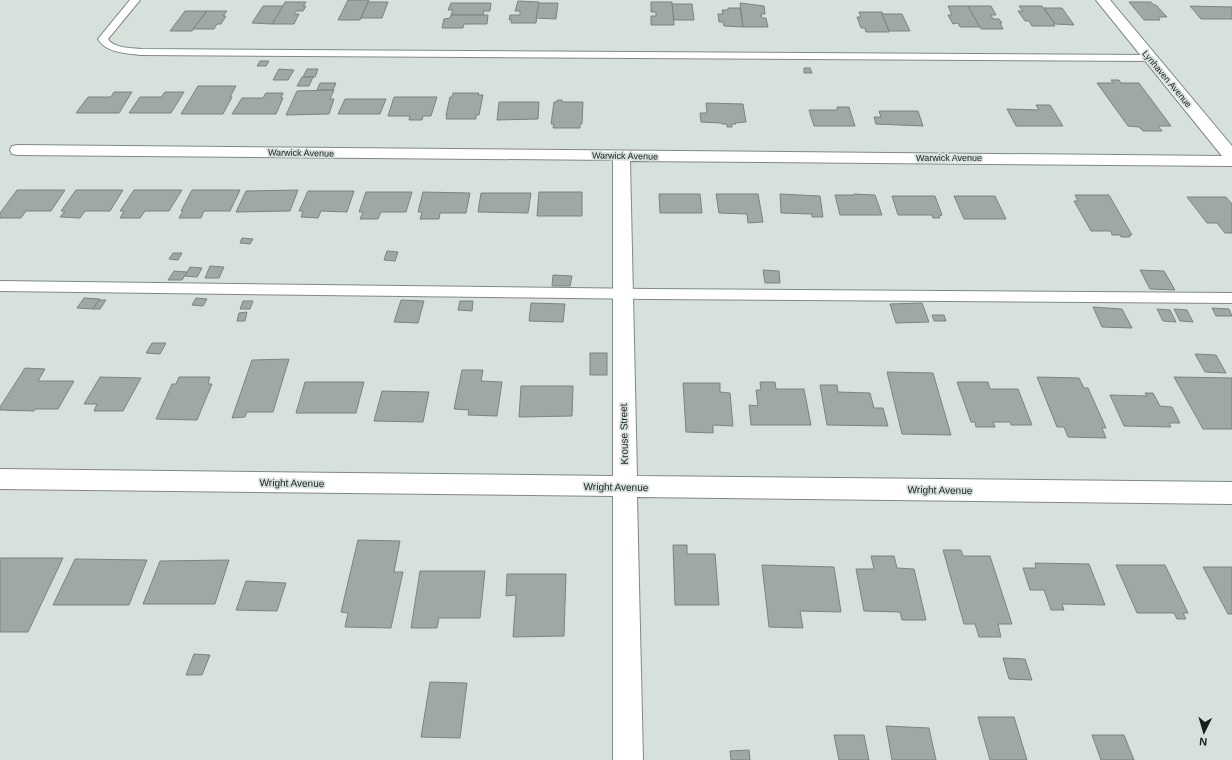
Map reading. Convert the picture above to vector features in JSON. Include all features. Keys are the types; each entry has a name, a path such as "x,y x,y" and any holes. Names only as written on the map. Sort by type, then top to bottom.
{"street":[{"name":"Lynhaven Avenue","path":"1103,0 1232,157"},
{"name":"Warwick Avenue","path":"18,150 1232,161"},
{"name":"Krouse Street","path":"621,156 628,760"},
{"name":"Wright Avenue","path":"0,479 1232,493"}],"lane":[{"path":"135,0 106,34 104,39 106,44 120,49 141,52 1150,58"},
{"path":"0,286 622,294 1232,298"}],"building":[{"path":"348,0 369,0 360,20 338,20"},
{"path":"518,1 539,2 536,23 511,23 512,20 509,20 510,15 520,15 520,11 515,11"},
{"path":"285,2 306,2 303,6 306,6 303,11 296,11 294,14 299,14 294,24 272,24"},
{"path":"368,2 388,2 382,18 361,18"},
{"path":"651,2 672,2 674,25 651,25 651,16 656,16 656,12 651,12"},
{"path":"1129,2 1151,2 1156,5 1167,17 1158,17 1160,20 1144,20"},
{"path":"451,3 491,3 490,11 484,11 483,15 451,15 453,10 448,10"},
{"path":"539,3 558,3 556,19 536,18"},
{"path":"740,3 764,6 765,14 761,14 762,18 766,18 768,27 743,27"},
{"path":"672,4 692,4 694,20 674,20"},
{"path":"263,6 283,6 272,24 252,23"},
{"path":"948,6 968,6 980,27 960,27 958,23 953,24 948,15 952,15"},
{"path":"968,6 991,6 996,15 991,15 993,19 999,19 1002,23 1000,23 1003,29 981,29"},
{"path":"1019,6 1042,6 1055,26 1032,26 1029,21 1025,21 1018,11 1023,11"},
{"path":"1190,6 1232,7 1232,19 1201,19"},
{"path":"728,8 740,8 743,27 724,26 723,22 719,22 718,14 723,14 722,10 728,10"},
{"path":"1044,8 1062,8 1074,25 1055,24"},
{"path":"185,11 207,11 192,31 170,31"},
{"path":"207,11 227,11 223,16 226,16 221,24 217,24 214,29 193,29"},
{"path":"859,12 882,12 889,32 866,32 865,28 861,28 857,17 861,17"},
{"path":"882,14 902,14 910,31 889,31"},
{"path":"451,15 488,15 487,24 464,24 463,28 442,28 444,19 450,18"},
{"path":"260,61 269,61 266,66 257,66"},
{"path":"804,68 810,68 812,73 804,73"},
{"path":"279,69 294,70 288,80 273,80"},
{"path":"307,69 318,69 315,77 303,77"},
{"path":"302,77 313,77 309,86 297,86"},
{"path":"1111,80 1119,80 1121,83 1139,83 1171,126 1158,126 1162,131 1143,131 1139,127 1128,126 1097,83 1113,83"},
{"path":"320,83 336,83 333,90 317,90"},
{"path":"198,86 236,86 223,114 181,114"},
{"path":"334,90 330,99 334,99 329,114 286,115 297,91"},
{"path":"114,92 132,92 119,113 76,113 88,97 111,97"},
{"path":"165,92 184,92 171,113 129,113 140,97 161,97"},
{"path":"266,93 283,93 281,98 283,98 276,114 232,114 242,98 263,98"},
{"path":"453,93 479,93 478,95 483,95 479,115 476,115 476,119 446,119 450,97 452,97"},
{"path":"394,97 437,97 431,116 423,116 422,120 409,120 410,116 388,116"},
{"path":"345,99 386,99 380,114 338,114"},
{"path":"557,100 562,100 562,102 583,102 582,124 580,124 580,128 553,128 554,124 551,124 554,102 557,102"},
{"path":"499,102 539,102 538,119 497,120"},
{"path":"706,103 743,104 746,122 735,123 736,124 732,124 732,127 727,127 727,124 701,122 700,113 707,113"},
{"path":"1036,105 1050,105 1063,126 1016,126 1007,109 1039,110"},
{"path":"837,107 849,107 855,126 814,126 809,110 837,110"},
{"path":"879,111 918,111 923,126 876,124 874,117 881,117"},
{"path":"17,190 65,190 51,211 26,211 21,218 0,218 0,213"},
{"path":"76,190 123,190 110,211 85,211 80,218 60,217 65,211 61,211"},
{"path":"134,190 182,190 169,211 145,211 140,218 120,218 124,211 120,211"},
{"path":"192,190 240,190 230,211 204,211 201,218 179,218"},
{"path":"298,190 290,211 236,212 246,191"},
{"path":"308,191 354,191 347,212 321,211 318,218 301,217 303,211 299,211"},
{"path":"366,192 412,192 406,212 381,212 378,219 360,219 363,212 359,212"},
{"path":"423,192 470,193 466,213 440,213 439,219 420,219 422,212 418,212"},
{"path":"539,192 582,192 582,216 537,216"},
{"path":"481,193 531,193 528,213 478,212"},
{"path":"659,194 700,194 702,213 660,213"},
{"path":"716,194 758,194 763,222 748,223 747,214 719,213"},
{"path":"780,194 820,196 823,217 812,217 812,214 781,213"},
{"path":"835,195 875,195 882,215 840,215"},
{"path":"1075,195 1109,195 1132,235 1129,235 1130,237 1121,237 1120,235 1112,235 1111,231 1091,231 1074,201 1078,201"},
{"path":"892,196 935,196 942,215 939,216 940,218 933,218 932,215 898,215"},
{"path":"954,196 995,196 1006,219 964,219"},
{"path":"1187,197 1226,197 1232,204 1232,233 1225,233 1217,223 1207,223"},
{"path":"242,238 253,239 250,244 240,243"},
{"path":"387,251 398,252 395,261 384,260"},
{"path":"173,253 182,253 178,260 169,259"},
{"path":"210,266 224,267 219,278 205,278"},
{"path":"190,267 202,268 197,277 185,276"},
{"path":"763,270 779,271 780,283 765,283"},
{"path":"1140,270 1164,271 1175,290 1150,289"},
{"path":"174,271 187,272 182,280 168,280"},
{"path":"553,275 572,276 570,286 552,286"},
{"path":"84,298 100,299 93,309 77,308"},
{"path":"196,298 207,299 203,306 192,305"},
{"path":"99,300 106,300 100,309 93,309"},
{"path":"401,300 424,301 418,323 394,322"},
{"path":"243,301 253,301 250,309 240,309"},
{"path":"460,301 473,301 472,311 458,310"},
{"path":"531,303 565,304 563,322 529,321"},
{"path":"922,303 929,322 896,323 890,304"},
{"path":"1093,307 1122,309 1132,328 1102,327"},
{"path":"1212,308 1229,309 1232,316 1216,316"},
{"path":"1157,309 1170,310 1176,322 1163,321"},
{"path":"1174,309 1187,310 1193,322 1180,321"},
{"path":"247,312 245,321 237,321 239,313"},
{"path":"932,315 944,315 946,321 934,321"},
{"path":"152,343 166,343 160,354 146,353"},
{"path":"590,353 607,353 607,375 590,375"},
{"path":"1195,354 1216,355 1226,373 1205,372"},
{"path":"289,359 273,412 247,412 245,417 232,418 252,360"},
{"path":"25,368 45,369 38,381 74,381 58,409 35,409 34,411 0,410 0,407"},
{"path":"462,370 483,370 481,381 502,382 497,416 468,415 469,410 454,409"},
{"path":"887,372 933,373 951,435 902,434"},
{"path":"100,377 141,378 123,411 94,411 97,404 84,404"},
{"path":"179,377 210,377 208,384 212,384 197,420 156,419 172,384 176,384"},
{"path":"1037,377 1079,378 1084,388 1088,388 1106,428 1102,428 1106,438 1068,437 1064,427 1057,427"},
{"path":"1174,377 1232,378 1232,429 1203,429"},
{"path":"305,382 364,382 356,413 296,413"},
{"path":"760,382 775,382 776,389 804,389 811,425 751,425 749,405 758,406 756,390 761,390"},
{"path":"957,382 988,382 990,389 1018,389 1032,425 1011,425 1010,422 993,422 995,427 976,427 975,422 971,422"},
{"path":"683,383 720,383 720,392 730,393 733,426 713,425 713,433 686,432"},
{"path":"820,385 837,385 838,392 870,393 874,408 883,408 888,426 827,425"},
{"path":"521,386 573,386 572,416 519,417"},
{"path":"382,391 429,392 423,422 374,421"},
{"path":"1145,393 1153,393 1160,406 1172,407 1180,423 1169,423 1171,427 1124,426 1110,395 1147,396"},
{"path":"358,540 400,541 394,572 403,572 391,628 345,627 348,613 341,612"},
{"path":"673,545 687,545 687,554 715,554 719,605 675,605"},
{"path":"943,550 961,550 963,556 990,556 1012,624 998,624 1001,637 979,637 975,624 964,624"},
{"path":"871,556 894,556 897,568 914,569 926,620 902,620 900,612 864,611 856,569 874,569"},
{"path":"0,558 63,558 28,632 0,632"},
{"path":"75,559 147,560 129,605 53,605"},
{"path":"229,560 215,604 143,604 160,561"},
{"path":"1035,563 1089,564 1105,605 1062,604 1064,610 1051,610 1044,590 1030,590 1023,568 1036,568"},
{"path":"762,565 834,567 841,612 800,611 803,628 769,627"},
{"path":"1116,565 1165,565 1188,613 1183,613 1186,619 1177,619 1174,613 1137,613"},
{"path":"1203,567 1232,567 1232,614 1228,614"},
{"path":"420,571 485,571 480,618 439,618 437,628 411,628"},
{"path":"507,574 566,574 564,636 513,637 516,595 506,596"},
{"path":"246,581 286,583 277,611 236,610"},
{"path":"194,654 210,655 202,675 186,675"},
{"path":"1003,658 1025,659 1032,680 1009,679"},
{"path":"430,682 467,683 460,738 421,737"},
{"path":"978,717 1014,717 1027,760 990,760"},
{"path":"886,726 929,728 936,760 892,760"},
{"path":"834,735 864,735 869,760 839,760"},
{"path":"1092,735 1124,735 1134,760 1101,760"},
{"path":"749,750 750,760 731,760 730,751"}]}
